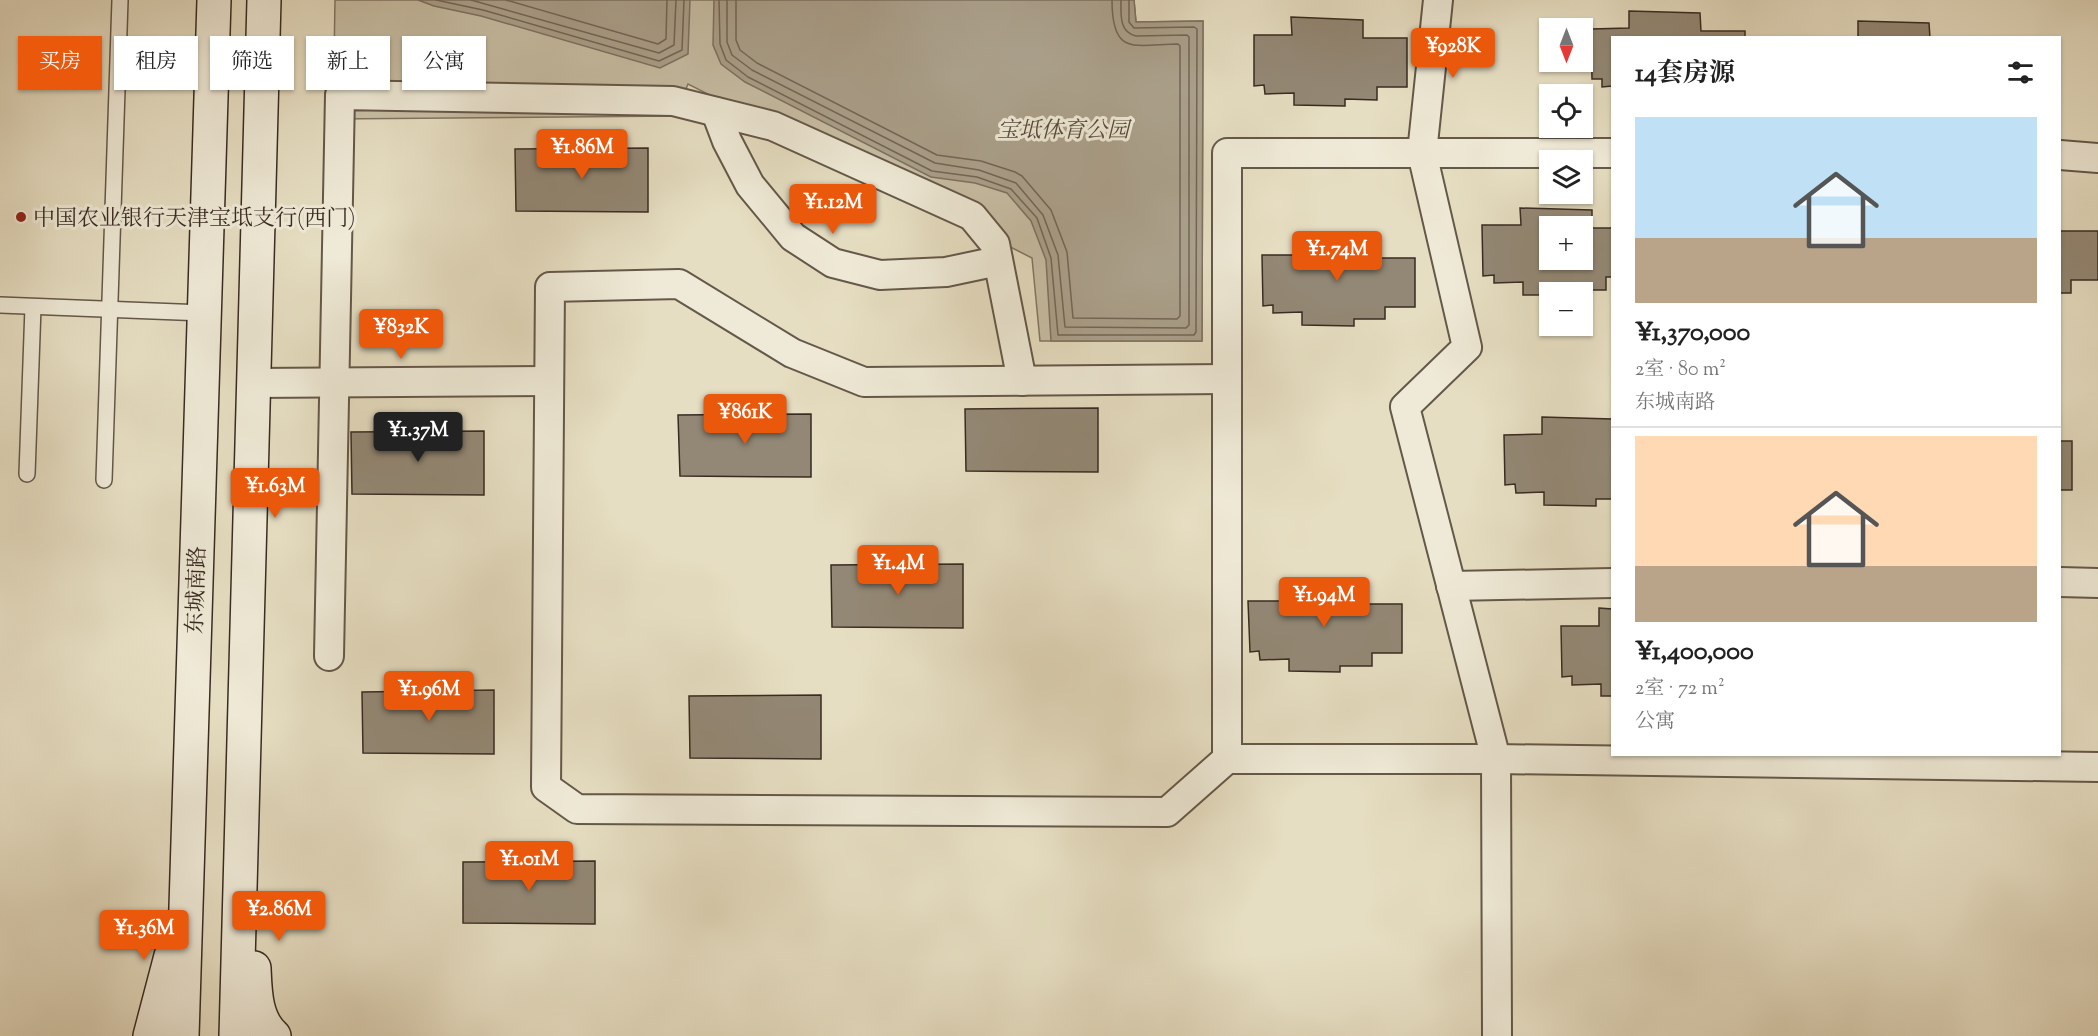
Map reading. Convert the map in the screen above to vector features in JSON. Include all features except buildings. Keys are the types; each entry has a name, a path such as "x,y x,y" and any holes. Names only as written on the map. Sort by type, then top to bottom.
{"main road":[{"name":"东城南路","path":"182,1036 214,0"},
{"path":"236,1036 264,0"},
{"path":"240,873 252,916 255,995 261,1019 274,1036"},
{"path":"150,1036 186,899"}],"street":[{"path":"1438,0 1422,153 1467,347 1405,407 1496,759 1497,1036"},
{"path":"328,656 336,384 340,95 673,101 773,126 972,216 995,244 1022,381"},
{"path":"716,112 727,141 750,185 793,237 833,263 880,275 946,273 998,261"},
{"path":"1227,759 1227,153 1611,153"},
{"path":"2061,155 2098,158"},
{"path":"1227,379 864,382 792,353 679,284 550,287 546,787 577,809 1167,812 1227,759 1496,759 2098,767"},
{"path":"252,383 549,381"},
{"path":"2061,582 2098,583"},
{"path":"1451,586 1611,583"}],"lane":[{"path":"104,480 120,0"},
{"path":"0,305 204,314"},
{"path":"27,474 33,307"}],"green space":[{"name":"宝坻体育公园","path":"335,0 1134,0 1136,22 1203,21 1202,341 1040,341 1032,258 688,84 675,116 333,119 333,90 390,90 390,36 334,36"}],"water":[{"path":"418,0 690,0 688,54 660,68"},
{"name":"宝坻体育公园","path":"714,0 1134,0 1136,22 1203,21 1202,341 1051,341 1046,260 1031,221 1007,193 975,183 931,177 745,82 721,64 713,45"}],"place":[{"name":"中国农业银行天津宝坻支行(西门)","path":"21,217"}]}
